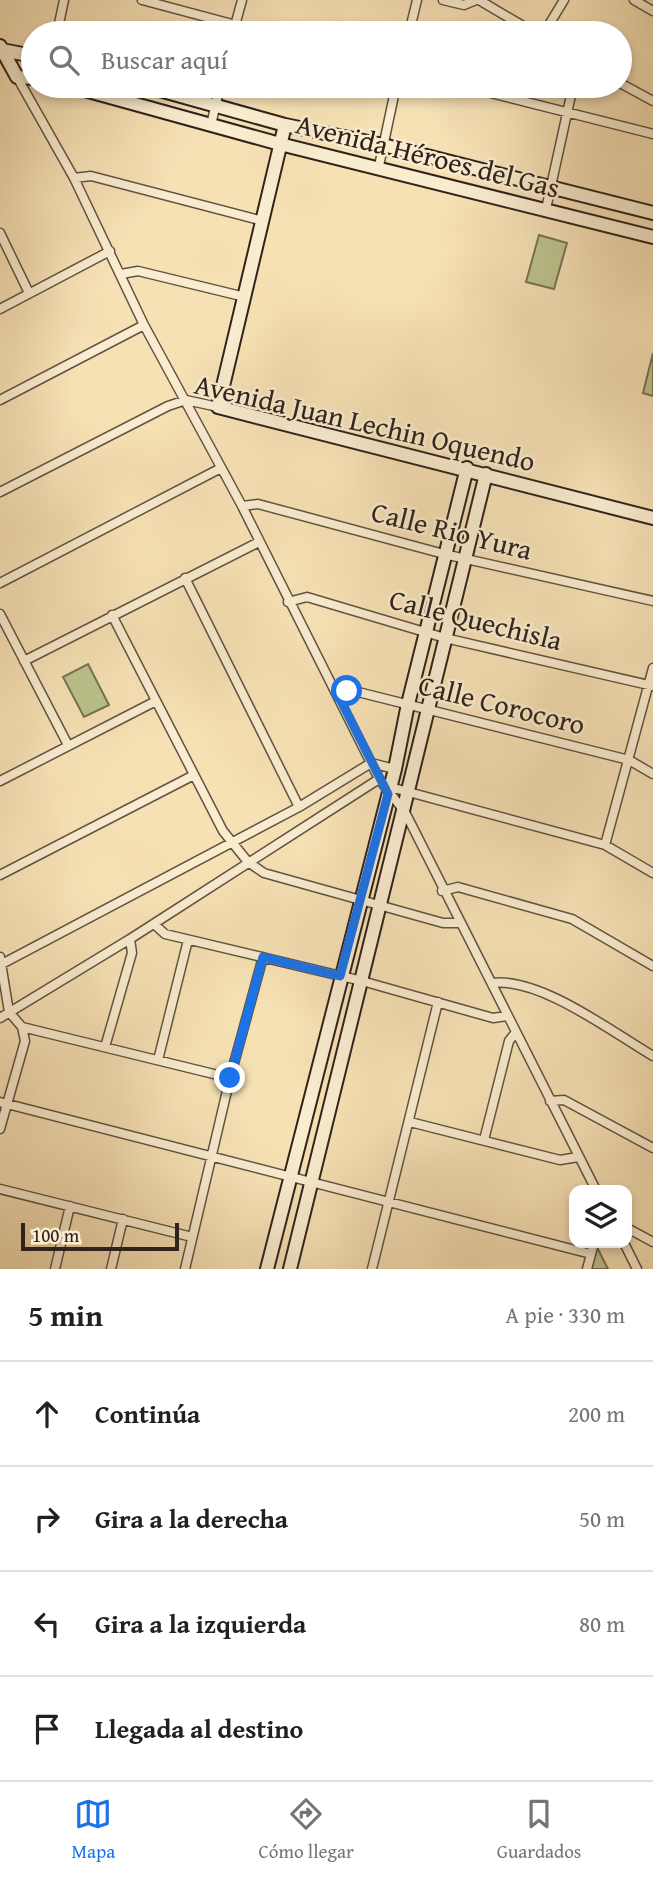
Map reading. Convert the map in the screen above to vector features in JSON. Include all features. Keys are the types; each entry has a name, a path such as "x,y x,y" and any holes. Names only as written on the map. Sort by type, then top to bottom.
{"street":[{"path":"60,21 64,0"},
{"path":"142,0 209,21"},
{"path":"236,21 242,0"},
{"path":"412,21 418,0"},
{"path":"443,0 464,5 478,0 515,21"},
{"path":"551,21 564,0"},
{"path":"634,0 653,11"},
{"path":"1,48 21,53"},
{"path":"1,48 21,84"},
{"path":"17,77 21,77"},
{"path":"632,90 653,101"},
{"path":"29,98 74,178 144,325 242,506 379,779 405,813 442,891 593,1185"},
{"name":"Avenida Héroes del Gas","path":"114,98 280,144 379,166 653,237"},
{"name":"Avenida Héroes del Gas","path":"187,98 285,125 383,145 549,189 653,213"},
{"path":"211,125 217,98"},
{"path":"379,166 393,98"},
{"path":"511,98 653,134"},
{"path":"545,209 570,98"},
{"path":"218,407 285,125"},
{"path":"74,178 92,176 263,222"},
{"path":"0,233 29,293"},
{"path":"0,309 110,251"},
{"path":"121,274 138,271 245,298"},
{"path":"0,400 144,325"},
{"name":"Avenida Juan Lechin Oquendo","path":"0,492 186,400 467,468 653,518"},
{"path":"0,583 222,468"},
{"path":"267,1269 395,769 408,704 467,468"},
{"path":"290,1269 405,813 486,474"},
{"name":"Calle Rio Yura","path":"242,506 258,504 444,554 653,601"},
{"path":"24,661 259,542"},
{"path":"185,578 299,807"},
{"name":"Calle Quechisla","path":"289,602 307,597 425,633 651,685"},
{"path":"0,614 68,745"},
{"path":"112,615 230,841 248,862 264,873 443,923 460,923"},
{"path":"605,845 651,685 653,668"},
{"name":"Calle Corocoro","path":"338,695 354,691 408,704 629,760 653,774"},
{"path":"0,780 156,701"},
{"path":"0,1129 3,1103 25,1041 22,1027 9,1012 1,962 299,807 371,763 395,769"},
{"path":"0,875 194,775"},
{"path":"0,1018 154,924 379,779"},
{"path":"389,791 408,793 605,845 653,873"},
{"path":"442,891 458,887 556,912 653,966"},
{"path":"154,924 165,934 188,940 362,981 492,1017 507,1016"},
{"path":"105,1046 132,953 130,939"},
{"path":"158,1060 188,940"},
{"path":"185,1269 230,1078 263,957"},
{"path":"492,984 531,989 552,997 653,1055"},
{"path":"372,1269 438,1002"},
{"path":"22,1027 230,1078"},
{"path":"484,1140 509,1041 516,1031"},
{"path":"550,1101 564,1100 653,1148"},
{"path":"3,1103 592,1254"},
{"path":"410,1122 561,1160 578,1157"},
{"path":"0,1189 192,1237"},
{"path":"55,1269 70,1206"},
{"path":"111,1269 123,1219"},
{"path":"632,1231 653,1242"},
{"path":"587,1269 593,1248"},
{"path":"626,1248 637,1269"}],"green space":[{"path":"539,235 567,243 554,289 526,282"},
{"path":"653,353 653,396 643,393"},
{"path":"88,664 109,705 84,717 63,677"},
{"path":"596,1248 597,1248 608,1269 586,1269"}],"route":[{"path":"230,1078 263,957 340,976 388,794 338,695 347,691"}]}
